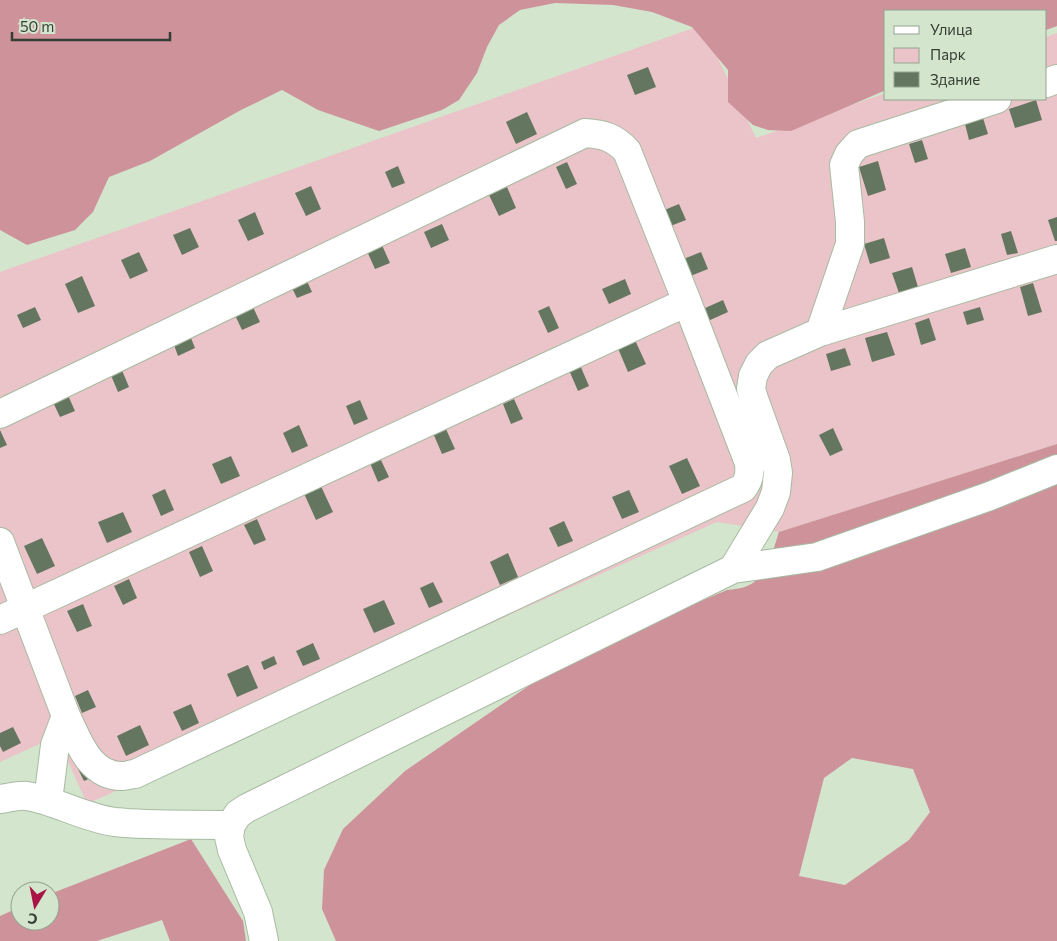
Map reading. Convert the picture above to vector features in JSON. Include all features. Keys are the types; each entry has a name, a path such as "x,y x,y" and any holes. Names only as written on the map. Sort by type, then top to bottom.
{"street":[{"path":"820,332 850,244 850,222 844,166 849,154 858,144 994,100"},
{"path":"0,414 585,133 599,133 612,138 627,151 688,302 749,463 750,472 743,488 135,774 123,776 108,774 95,766 85,755 66,716 0,542"},
{"path":"733,569 770,508 776,492 778,473 776,460 751,389 753,376 758,364 768,355 820,332 1057,259"},
{"path":"0,620 688,302"},
{"path":"264,941 258,912 232,850 229,837 231,825 238,814 247,808 733,569 817,557 990,496 1057,469"},
{"path":"48,801 55,745 66,716"},
{"path":"0,799 25,796 48,801 88,816 115,822 231,825"}],"green space":[{"path":"702,25 756,138 884,94 884,100 1047,100 1047,37 1057,33 1057,444 779,532 717,522 87,804 63,750 44,742 0,762 0,272"}],"shaded area":[{"path":"0,0 1057,0 1057,26 1047,30 1047,10 884,10 884,91 791,131 768,130 753,125 728,102 728,70 692,27 652,12 613,5 555,3 520,10 499,25 487,47 477,73 459,100 442,110 379,131 318,110 282,90 241,110 150,161 109,177 93,212 75,230 27,245 0,230"},
{"path":"1057,444 1057,941 336,941 322,909 324,870 343,829 405,771 575,654 727,590 742,588 754,582 760,577 772,555 779,532","holes":["852,758 913,769 930,812 909,840 845,885 799,876 824,778"]},
{"path":"191,839 243,921 246,941 170,941 162,920 97,941 0,941 0,916 10,912 10,931 60,931 60,890"}],"building":[{"path":"648,67 656,87 635,95 627,75"},
{"path":"1036,100 1042,120 1015,128 1009,109"},
{"path":"527,112 537,134 516,144 506,122"},
{"path":"983,118 988,134 969,140 965,124"},
{"path":"922,140 928,159 915,163 909,144"},
{"path":"878,161 886,190 868,196 859,167"},
{"path":"567,162 577,184 566,189 556,167"},
{"path":"398,166 405,183 392,188 385,172"},
{"path":"311,186 321,209 306,216 295,193"},
{"path":"507,187 516,208 499,216 489,195"},
{"path":"679,204 686,220 668,227 662,211"},
{"path":"255,212 264,234 248,241 238,220"},
{"path":"1057,217 1057,241 1055,241 1048,220"},
{"path":"442,224 449,240 431,248 424,232"},
{"path":"190,228 199,247 182,255 173,235"},
{"path":"1011,231 1018,253 1007,255 1001,234"},
{"path":"884,238 890,258 870,264 864,244"},
{"path":"381,243 390,263 375,269 366,249"},
{"path":"965,248 971,267 951,273 945,254"},
{"path":"139,252 148,271 130,279 121,260"},
{"path":"701,252 708,269 688,277 681,260"},
{"path":"912,267 918,287 899,293 892,273"},
{"path":"82,276 95,306 78,313 65,284"},
{"path":"306,279 312,292 297,298 291,286"},
{"path":"625,279 631,294 609,304 602,289"},
{"path":"1033,283 1042,312 1028,316 1020,287"},
{"path":"723,300 728,312 708,321 703,309"},
{"path":"252,305 260,322 242,330 234,313"},
{"path":"549,306 559,328 548,333 538,311"},
{"path":"35,307 41,320 23,328 17,315"},
{"path":"980,307 984,320 967,325 963,312"},
{"path":"929,318 936,340 921,345 915,323"},
{"path":"887,332 895,355 872,362 865,338"},
{"path":"191,338 195,348 178,356 174,345"},
{"path":"634,338 646,364 628,372 617,346"},
{"path":"845,348 851,365 831,371 826,354"},
{"path":"580,365 589,386 578,391 569,370"},
{"path":"121,368 129,387 118,392 110,373"},
{"path":"67,393 75,411 60,417 52,400"},
{"path":"514,399 523,419 511,424 503,404"},
{"path":"360,400 368,419 354,425 346,406"},
{"path":"299,425 308,446 292,453 283,433"},
{"path":"445,427 455,449 442,454 433,433"},
{"path":"833,428 843,450 830,456 819,435"},
{"path":"0,430 7,445 0,448"},
{"path":"231,456 240,476 221,484 212,464"},
{"path":"380,458 389,477 378,482 370,463"},
{"path":"687,458 700,486 682,494 669,466"},
{"path":"319,482 333,512 316,520 302,489"},
{"path":"165,489 174,510 161,516 152,495"},
{"path":"629,490 639,512 622,519 612,497"},
{"path":"123,512 132,532 107,543 98,522"},
{"path":"257,519 266,540 254,545 244,525"},
{"path":"564,521 573,541 558,547 549,528"},
{"path":"42,538 55,566 37,574 24,546"},
{"path":"202,546 213,571 200,577 189,552"},
{"path":"508,553 518,577 500,585 490,562"},
{"path":"129,579 137,598 123,605 114,586"},
{"path":"433,582 443,602 429,608 420,588"},
{"path":"384,600 395,624 374,633 363,609"},
{"path":"83,604 92,626 77,632 67,611"},
{"path":"313,643 320,659 303,666 296,651"},
{"path":"274,656 277,664 264,670 261,662"},
{"path":"248,665 258,688 237,697 227,674"},
{"path":"88,690 96,707 82,713 75,696"},
{"path":"191,704 199,723 182,731 173,712"},
{"path":"140,725 149,745 126,756 117,736"},
{"path":"13,727 21,743 3,752 0,746 0,733"},
{"path":"85,766 91,778 84,781 78,769"}]}
